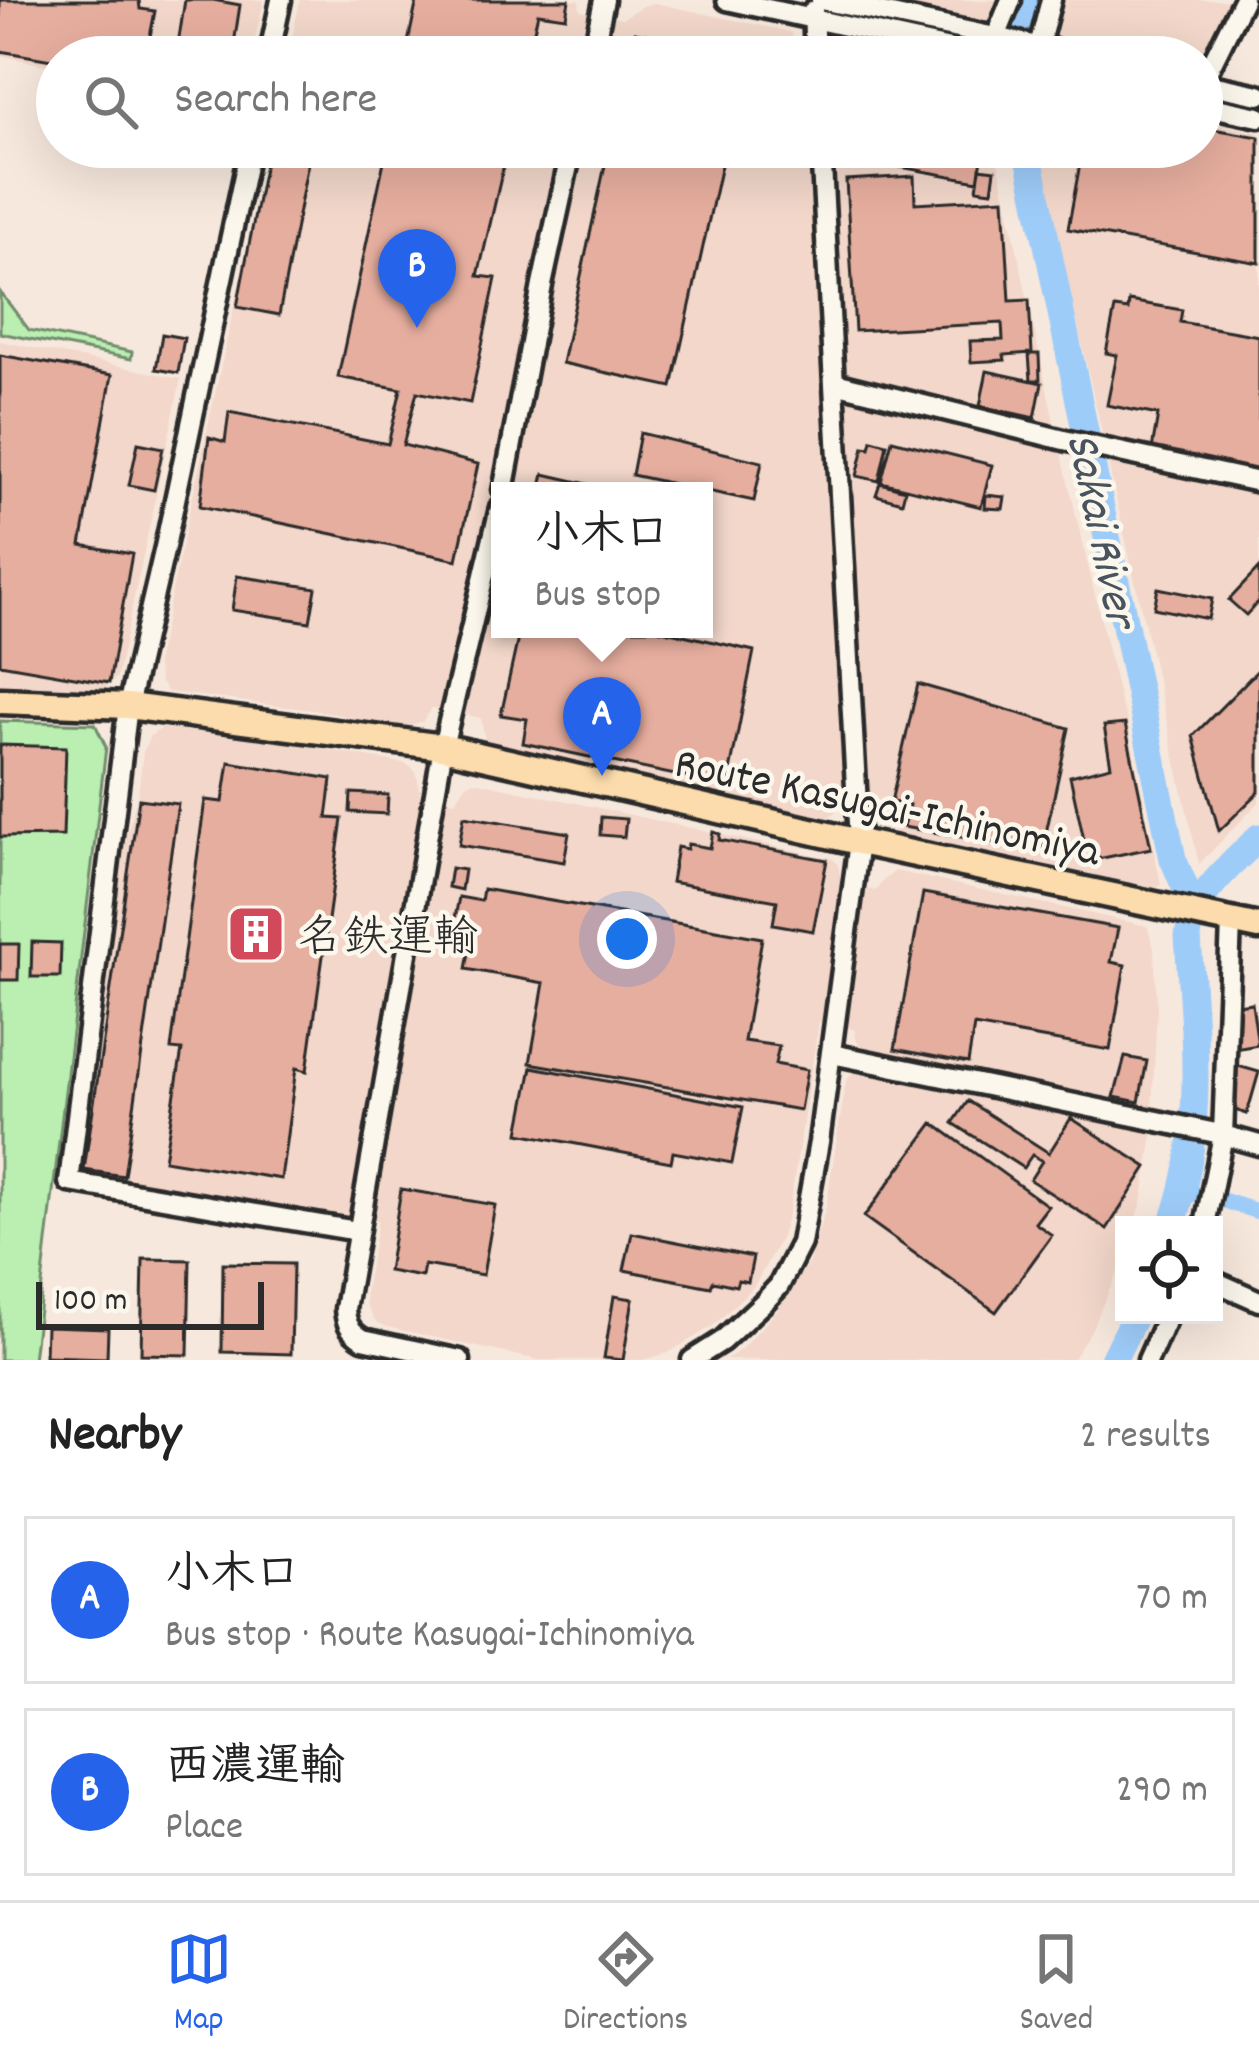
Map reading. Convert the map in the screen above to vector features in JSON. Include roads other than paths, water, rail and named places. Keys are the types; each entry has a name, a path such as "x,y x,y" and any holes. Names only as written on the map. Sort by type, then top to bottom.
{"main road":[{"name":"Route Kasugai-Ichinomiya","path":"0,701 128,706 443,747 1259,927"}],"street":[{"path":"273,36 281,0"},
{"path":"596,36 604,0"},
{"path":"727,0 861,12 991,36"},
{"path":"996,36 1010,0"},
{"path":"1042,36 1051,0"},
{"path":"1223,42 1244,0"},
{"path":"815,36 816,6"},
{"path":"861,12 928,36"},
{"path":"1223,87 1259,95"},
{"path":"1223,109 1259,117"},
{"path":"245,168 128,706 69,1182 357,1231"},
{"path":"505,482 567,168"},
{"path":"692,1360 722,1341 765,1301 801,1243 832,1054 859,842 822,168"},
{"path":"835,382 1064,440 1259,482"},
{"path":"460,1360 377,1343 352,1332 345,1309 443,747 491,546"},
{"path":"1209,1207 1220,1134 1225,921"},
{"path":"832,1054 1259,1144"},
{"path":"1223,1285 1259,1301"},
{"path":"1148,1360 1164,1324"}],"waterway":[{"name":"Sakai River","path":"1023,36 1032,0"},
{"name":"Sakai River","path":"1031,168 1173,859 1194,908"},
{"path":"1175,1216 1194,1119 1191,922 1214,882 1259,837"},
{"path":"1183,1191 1259,1212"},
{"path":"1113,1360 1131,1324"}],"place":[{"name":"西濃運輸","path":"417,328"},
{"name":"小木口","path":"602,776"},
{"name":"名鉄運輸","path":"256,934"}]}
